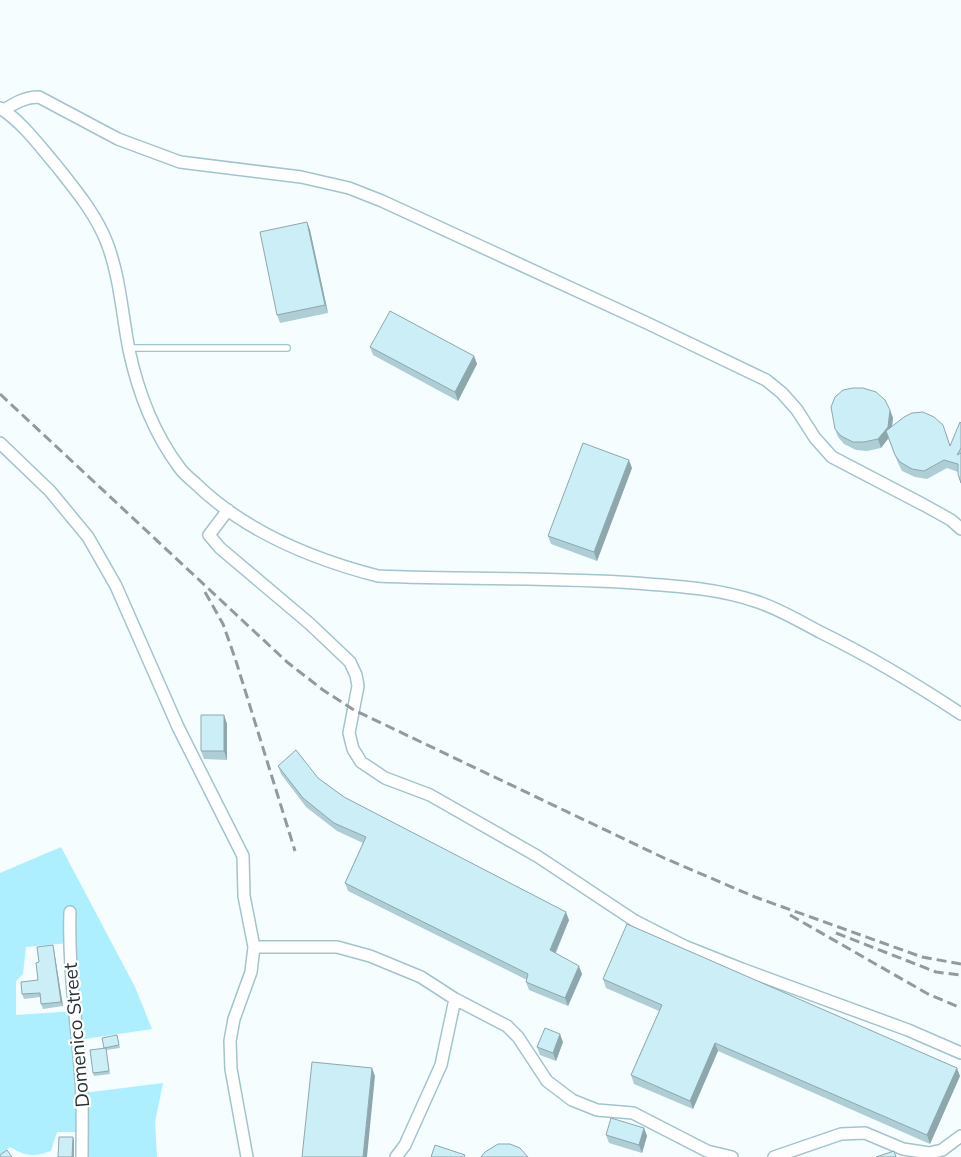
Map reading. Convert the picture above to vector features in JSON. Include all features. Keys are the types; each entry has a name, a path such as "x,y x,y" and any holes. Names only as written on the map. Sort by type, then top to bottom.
{"street":[{"path":"961,529 951,520 832,457 815,438 797,410 766,380 382,201 349,188 301,177 180,162 118,139 39,97 30,97 2,109 23,126 70,183 94,218 106,242 116,271 129,348 142,400 161,440 180,468 213,501 260,530 306,552 343,567 378,576 602,581 695,588 732,594 766,605 842,643 925,690 961,714"},
{"path":"0,443 50,491 78,523 88,538 116,586 178,727 243,856 244,896 254,947 251,972 234,1019 230,1042 231,1068 247,1157"},
{"path":"228,510 210,535 220,548 310,624 350,662 356,675 358,686 349,733 353,748 361,762 385,778 430,795 538,856 635,921 684,946 908,1030 961,1054"},
{"name":"Domenico Street","path":"70,912 70,972 81,1081 82,1157"},
{"path":"254,947 337,948 370,956 421,977 455,999 507,1026 518,1037 547,1081 572,1100 597,1110 633,1113 707,1151 732,1157"},
{"path":"396,1157 409,1137 441,1065 455,999"},
{"path":"774,1157 841,1134 865,1133 903,1149 929,1153 942,1150 961,1136"}],"lane":[{"path":"129,348 287,348"}],"shaded area":[{"path":"61,847 135,987 152,1029 78,1040 83,1093 163,1083 155,1122 157,1157 83,1157 83,1132 57,1132 51,1151 45,1153 30,1155 10,1147 0,1156 0,873","holes":["69,943 75,1011 16,1015 16,981 23,974 26,947"]}],"building":[{"path":"307,222 325,305 277,315 260,232"},
{"path":"390,311 474,356 455,392 370,347"},
{"path":"863,388 876,392 885,400 890,410 888,427 878,439 853,442 841,436 835,429 831,407 835,397 843,390"},
{"path":"923,412 934,417 943,425 950,446 961,423 961,448 957,455 961,453 961,483 958,474 958,464 944,460 924,471 912,469 900,462 895,455 886,431 904,417 912,413"},
{"path":"583,443 629,460 594,552 548,536"},
{"path":"201,715 224,715 224,751 201,751"},
{"path":"296,750 318,778 344,797 566,912 550,950 579,966 565,998 526,982 528,974 345,883 366,837 334,823 303,798 278,766"},
{"path":"627,924 957,1068 927,1135 715,1043 690,1101 631,1075 662,1005 603,979"},
{"path":"53,945 61,1002 41,1004 40,993 22,994 21,982 38,980 36,963 39,962 37,947"},
{"path":"545,1028 560,1034 553,1053 537,1047"},
{"path":"117,1035 119,1045 104,1048 102,1038"},
{"path":"106,1048 109,1071 93,1073 90,1050"},
{"path":"312,1062 372,1068 363,1157 302,1157"},
{"path":"611,1118 644,1128 639,1145 606,1135"},
{"path":"59,1137 73,1137 72,1157 58,1157"},
{"path":"498,1144 510,1144 520,1148 528,1157 481,1157 485,1152"},
{"path":"435,1145 465,1155 464,1157 431,1157"},
{"path":"7,1150 12,1157 0,1157 0,1155"},
{"path":"894,1151 896,1157 876,1157"}],"railway":[{"path":"0,394 287,662 323,690 354,710 664,858 755,897 922,957 961,964"},
{"path":"205,592 223,624 235,658 295,851"},
{"path":"790,915 928,994 961,1008"},
{"path":"836,933 936,972 961,975"}]}
